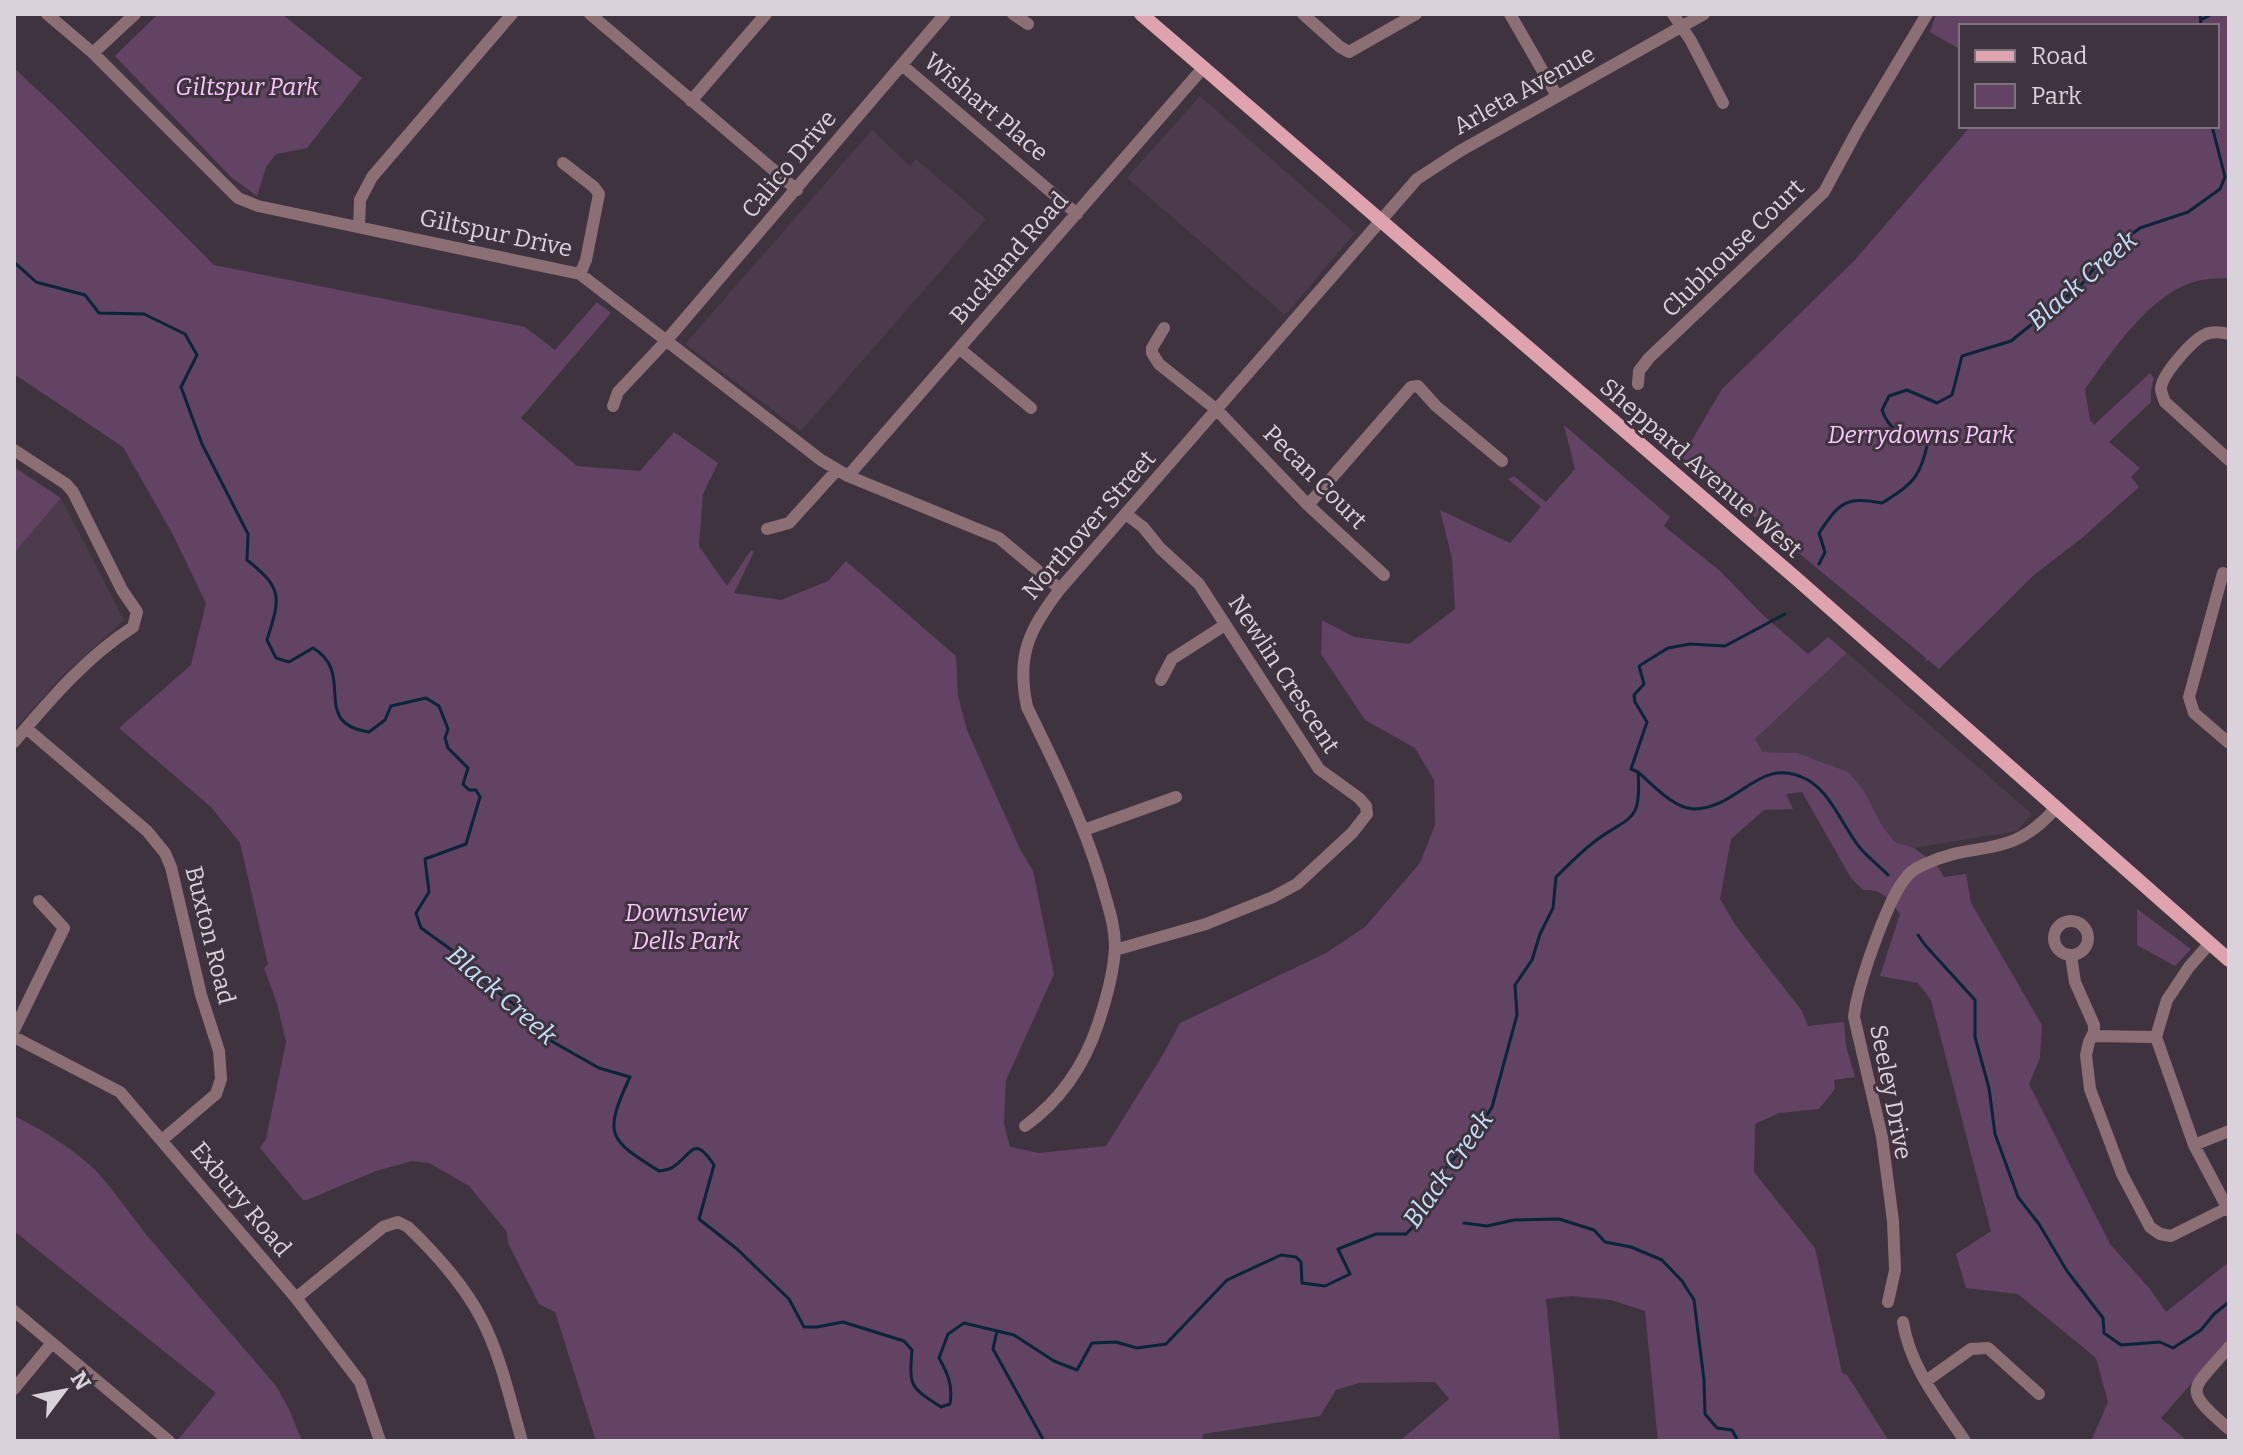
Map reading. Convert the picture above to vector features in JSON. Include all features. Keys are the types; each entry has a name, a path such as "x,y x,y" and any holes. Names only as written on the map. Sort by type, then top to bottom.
{"main road":[{"name":"Sheppard Avenue West","path":"1141,14 1798,580 2229,960"}],"street":[{"name":"Giltspur Drive","path":"47,14 93,53 238,198 258,206 580,274 842,473 999,538 1060,589"},
{"path":"93,53 135,14"},
{"path":"359,227 360,200 372,177 512,14"},
{"path":"590,14 797,190"},
{"path":"691,101 766,14"},
{"name":"Calico Drive","path":"613,406 618,392 797,190 945,14"},
{"path":"1013,14 1028,24"},
{"path":"1303,14 1349,52 1416,14"},
{"path":"1510,14 1557,96"},
{"path":"1673,14 1691,41 1723,103"},
{"name":"Arleta Avenue","path":"1380,221 1417,179 1704,14"},
{"name":"Clubhouse Court","path":"1638,384 1639,371 1649,358 1824,192 1927,14"},
{"name":"Wishart Place","path":"902,65 1077,214"},
{"name":"Buckland Road","path":"767,529 789,523 842,473 960,349 1203,68"},
{"path":"563,163 599,194 586,260 580,274"},
{"name":"Northover Street","path":"1025,1126 1066,1088 1090,1050 1103,1009 1115,950 1109,907 1084,830 1027,707 1023,683 1025,649 1030,632 1060,589 1380,221"},
{"name":"Pecan Court","path":"1164,328 1152,348 1159,364 1217,410 1308,505 1384,575"},
{"path":"2229,334 2207,333 2201,337 2178,359 2161,390 2165,402 2229,460"},
{"path":"960,349 1031,408"},
{"path":"1308,505 1411,387 1418,386 1436,406 1502,461"},
{"path":"14,450 66,484 73,492 122,590 137,612 133,627 118,635 59,689 14,742"},
{"name":"Newlin Crescent","path":"1115,950 1206,924 1273,897 1297,884 1352,833 1367,814 1366,806 1359,798 1319,769 1199,584 1143,527 1127,515"},
{"path":"2223,573 2189,697 2194,713 2229,743"},
{"path":"1161,680 1172,659 1225,625"},
{"name":"Buxton Road","path":"26,728 147,831 165,853 171,867 201,995 219,1051 221,1079 216,1094 162,1140"},
{"path":"1084,830 1176,797"},
{"name":"Seeley Drive","path":"1888,1302 1894,1283 1896,1255 1891,1203 1877,1116 1854,1017 1889,905 1905,878 1924,864 2015,842 2033,832 2055,809"},
{"path":"14,1030 64,928 39,901"},
{"path":"2071,956 2075,982 2094,1025 2086,1055 2090,1089 2122,1174 2150,1227 2160,1234 2171,1236 2228,1209 2194,1145 2156,1037 2167,1000 2210,943"},
{"path":"2092,1036 2156,1037"},
{"name":"Exbury Road","path":"14,1037 120,1092 296,1298 360,1382 380,1441"},
{"path":"2194,1145 2229,1131"},
{"path":"296,1298 383,1227 398,1222 408,1227 459,1284 481,1319 493,1344 522,1441"},
{"path":"14,1311 169,1441"},
{"path":"1903,1322 1906,1343 1926,1381 1965,1441"},
{"path":"14,1389 52,1343"},
{"path":"2229,1347 2197,1384 2196,1393 2200,1404 2229,1429"},
{"path":"1926,1381 1971,1349 1988,1348 2039,1394"}],"shaded area":[{"path":"1200,96 1355,233 1285,315 1127,178"},
{"path":"872,130 910,166 916,159 986,219 801,431 685,344"},
{"path":"61,498 124,620 62,676 14,730 14,553"},
{"path":"1847,653 2032,814 2017,831 1914,848 1895,842 1882,826 1863,789 1797,753 1763,752 1755,739"}],"green space":[{"name":"Giltspur Park","path":"158,14 282,14 362,78 307,148 276,154 266,167 257,196 231,177 115,56"},
{"name":"Derrydowns Park","path":"1936,14 2229,14 2229,278 2197,281 2163,298 2134,326 2085,389 2090,420 2094,425 2150,373 2154,378 2151,402 2109,442 2140,468 2131,477 2139,487 2082,538 2034,575 1939,669 1928,660 1925,662 1926,658 1682,457 1722,389 1854,261 1969,128 2219,128 2219,24 1959,24 1959,49 1930,32"},
{"name":"Downsview Dells Park","path":"14,68 214,265 525,327 555,350 597,302 611,313 521,418 577,466 640,471 674,432 718,463 703,494 699,546 727,586 751,550 754,552 734,593 781,600 828,581 846,561 956,656 958,696 967,730 1020,849 1033,871 1054,974 1006,1080 1004,1123 1010,1147 1039,1153 1106,1146 1180,1023 1326,953 1365,927 1420,863 1435,825 1434,780 1415,748 1365,720 1321,654 1322,620 1354,637 1409,644 1455,609 1452,558 1440,510 1510,543 1541,507 1508,479 1514,476 1546,502 1575,469 1564,425 1670,517 1664,526 1719,570 1762,614 1808,654 1828,637 1847,653 1755,739 1763,752 1797,753 1848,772 1863,789 1882,826 1895,842 1914,848 1937,865 1944,877 1966,874 1971,903 2042,1025 2040,1058 2029,1084 2110,1244 2166,1312 2229,1262 2229,1341 2161,1418 2187,1441 2091,1441 2108,1402 2096,1358 2018,1294 1966,1288 1956,1254 1991,1231 1931,1000 1918,983 1880,976 1900,914 1885,896 1876,891 1863,890 1851,878 1802,792 1786,794 1793,809 1764,810 1731,839 1720,899 1736,926 1802,1011 1808,1026 1844,1022 1846,1046 1855,1077 1834,1080 1835,1089 1819,1109 1779,1113 1755,1124 1754,1172 1815,1248 1842,1373 1847,1375 1889,1441 1658,1441 1645,1311 1611,1300 1571,1296 1546,1299 1560,1441 1400,1441 1449,1399 1435,1382 1359,1383 1336,1390 1320,1416 1203,1434 1202,1441 596,1441 555,1312 539,1304 508,1243 507,1232 469,1186 429,1163 412,1161 376,1171 303,1200 260,1148 266,1139 286,1042 277,1003 264,968 268,964 240,843 211,807 119,728 191,665 206,603 171,531 123,447 14,374"},
{"path":"14,467 61,498 14,553"},
{"path":"2137,909 2191,949 2175,966 2137,945"},
{"path":"14,1116 59,1142 99,1174 276,1386 302,1441 177,1441 216,1393 14,1231"}],"waterway":[{"name":"Black Creek","path":"2200,14 2201,24"},
{"path":"2201,20 2212,14"},
{"name":"Black Creek","path":"1819,564 1825,552 1819,533 1838,508 1859,501 1882,503 1908,485 1922,463 1928,441 1900,432 1889,424 1882,410 1889,396 1907,390 1937,403 1952,395 1962,356 2011,341 2082,284 2105,254 2140,228 2188,212 2220,189 2225,177 2213,128"},
{"name":"Black Creek","path":"14,262 36,282 85,295 99,313 144,314 185,334 197,355 181,387 202,444 248,534 247,560 268,579 276,595 275,614 267,640 276,658 289,662 313,648 326,659 332,671 341,719 351,727 369,732 385,720 391,706 426,698 439,706 448,729 445,738 448,748 468,768 463,784 469,790 476,790 480,797 466,844 425,859 429,892 416,913 421,928 460,956 486,983 524,1012 536,1030 599,1068 630,1077 614,1124 615,1134 629,1151 659,1171 671,1168 697,1148 707,1155 714,1165 699,1219 737,1249 789,1299 804,1327 843,1322 904,1341 912,1350 914,1385 941,1407 950,1404 951,1391 939,1358 948,1334 964,1323 1014,1335 1054,1361 1077,1370 1092,1343 1116,1342 1137,1348 1166,1344 1227,1280 1281,1255 1296,1257 1301,1262 1302,1283 1325,1286 1350,1274 1338,1249 1376,1234 1406,1234 1418,1222 1435,1180 1477,1132 1492,1107 1517,1015 1515,985 1532,960 1553,908 1556,877 1589,846 1631,817 1635,810 1638,772 1631,769 1647,722 1635,702 1634,695 1644,684 1639,666 1668,648 1690,644 1725,646 1785,614"},
{"path":"1638,772 1671,800 1694,809 1724,801 1763,777 1776,773 1791,773 1808,780 1831,803 1861,849 1888,875"},
{"path":"1918,935 1975,1000 1975,1037 1989,1088 1995,1134 2018,1197 2039,1224 2067,1271 2103,1318 2104,1333 2121,1345 2160,1342 2173,1348 2201,1330 2229,1302"},
{"path":"1464,1223 1487,1226 1514,1220 1559,1219 1594,1230 1605,1242 1631,1247 1662,1260 1682,1281 1694,1300 1705,1414 1717,1428 1732,1430 1738,1441"},
{"path":"997,1331 993,1349 1044,1441"}]}
